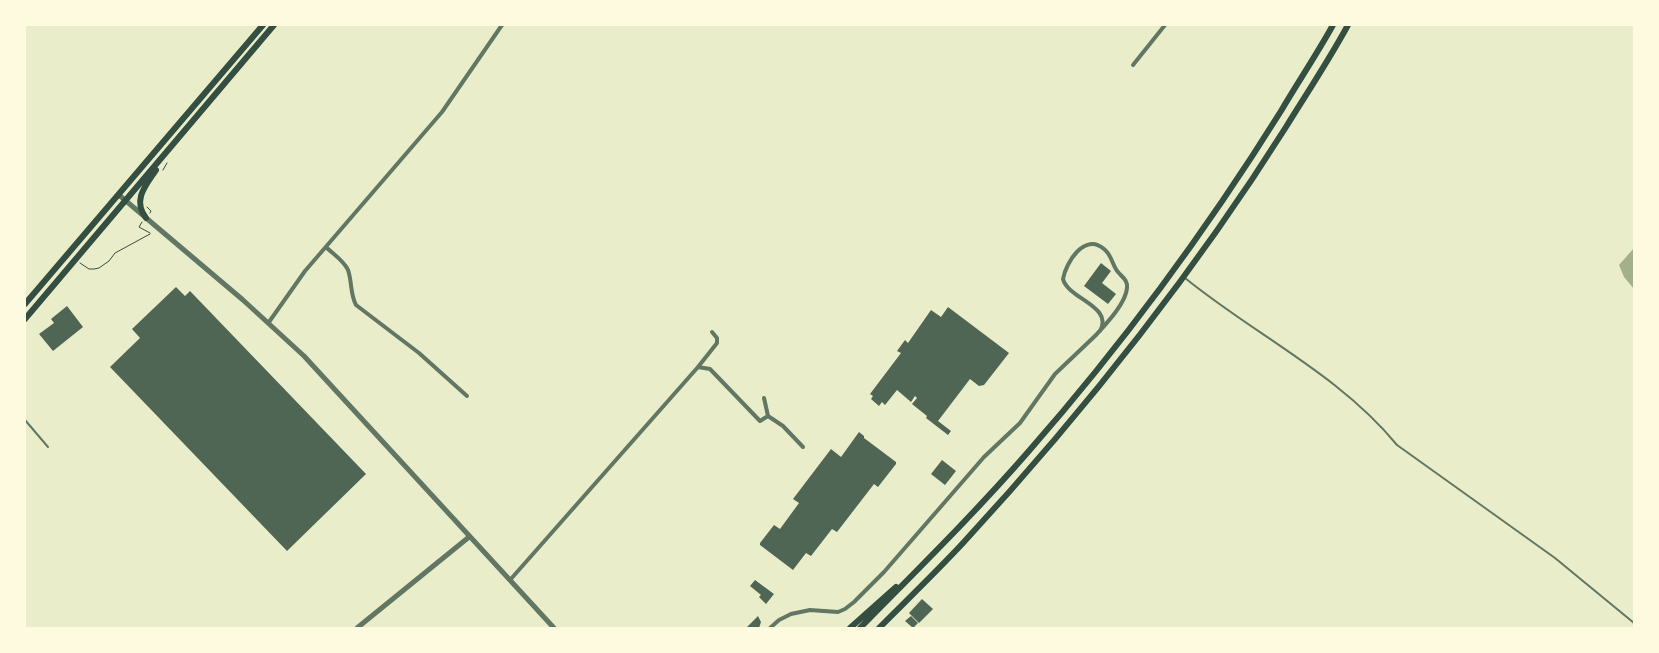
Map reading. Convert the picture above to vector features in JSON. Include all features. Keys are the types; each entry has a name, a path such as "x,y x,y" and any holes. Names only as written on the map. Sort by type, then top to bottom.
{"main road":[{"path":"25,304 263,25"},
{"path":"25,319 274,25"},
{"path":"860,628 953,535 1028,452 1096,370 1180,262 1253,156 1333,25"},
{"path":"878,628 962,543 1038,460 1119,363 1184,278 1263,163 1332,54 1348,25"},
{"path":"146,218 140,205 142,192 173,144"},
{"path":"850,628 953,535"}],"street":[{"path":"269,322 305,271 443,110 502,25"},
{"path":"1134,65 1165,25"},
{"path":"119,195 269,322 304,356 554,628"},
{"path":"770,628 779,620 791,614 810,610 838,612 854,602 884,572 984,457 1020,423 1055,374 1100,331 1120,303 1128,285 1107,252 1102,247 1092,245 1082,248 1072,256 1063,279 1068,288 1094,307 1100,314 1103,323 1100,331"},
{"path":"326,247 344,264 348,271 356,305 419,353 467,396"},
{"path":"510,580 717,344 717,338 712,332"},
{"path":"698,367 710,369 760,422 768,416"},
{"path":"764,398 768,416 783,426 803,447"},
{"path":"357,628 469,537"}],"lane":[{"path":"1184,278 1231,313 1326,378 1377,421 1397,445 1555,558 1634,623"},
{"path":"25,420 48,447"}],"path":[{"path":"79,263 89,269 99,268 109,261 115,252 150,233 139,227"}],"shaded area":[{"path":"1634,248 1634,289 1624,277 1619,265"}],"building":[{"path":"1101,263 1111,271 1102,283 1116,294 1108,304 1084,286"},
{"path":"176,287 185,296 190,291 366,474 287,551 110,367 140,338 132,329"},
{"path":"67,306 83,327 53,351 39,334 54,323 51,319"},
{"path":"948,307 1009,353 984,385 979,386 970,379 938,421 951,431 948,435 912,404 917,398 915,396 911,402 897,390 885,405 882,402 879,406 871,399 873,396 870,394 901,353 897,351 905,340 908,343 931,310 941,317"},
{"path":"859,432 864,438 896,462 896,464 878,487 874,484 837,532 832,529 811,556 806,553 793,570 760,545 760,543 774,525 780,529 799,503 793,499 831,449 841,457"},
{"path":"942,460 956,471 945,485 931,474"},
{"path":"755,580 774,594 766,604 759,597 761,595 750,586"},
{"path":"922,599 933,609 919,623 909,613"},
{"path":"758,616 761,622 759,628 746,628"},
{"path":"911,616 918,623 913,628 905,621"}]}
